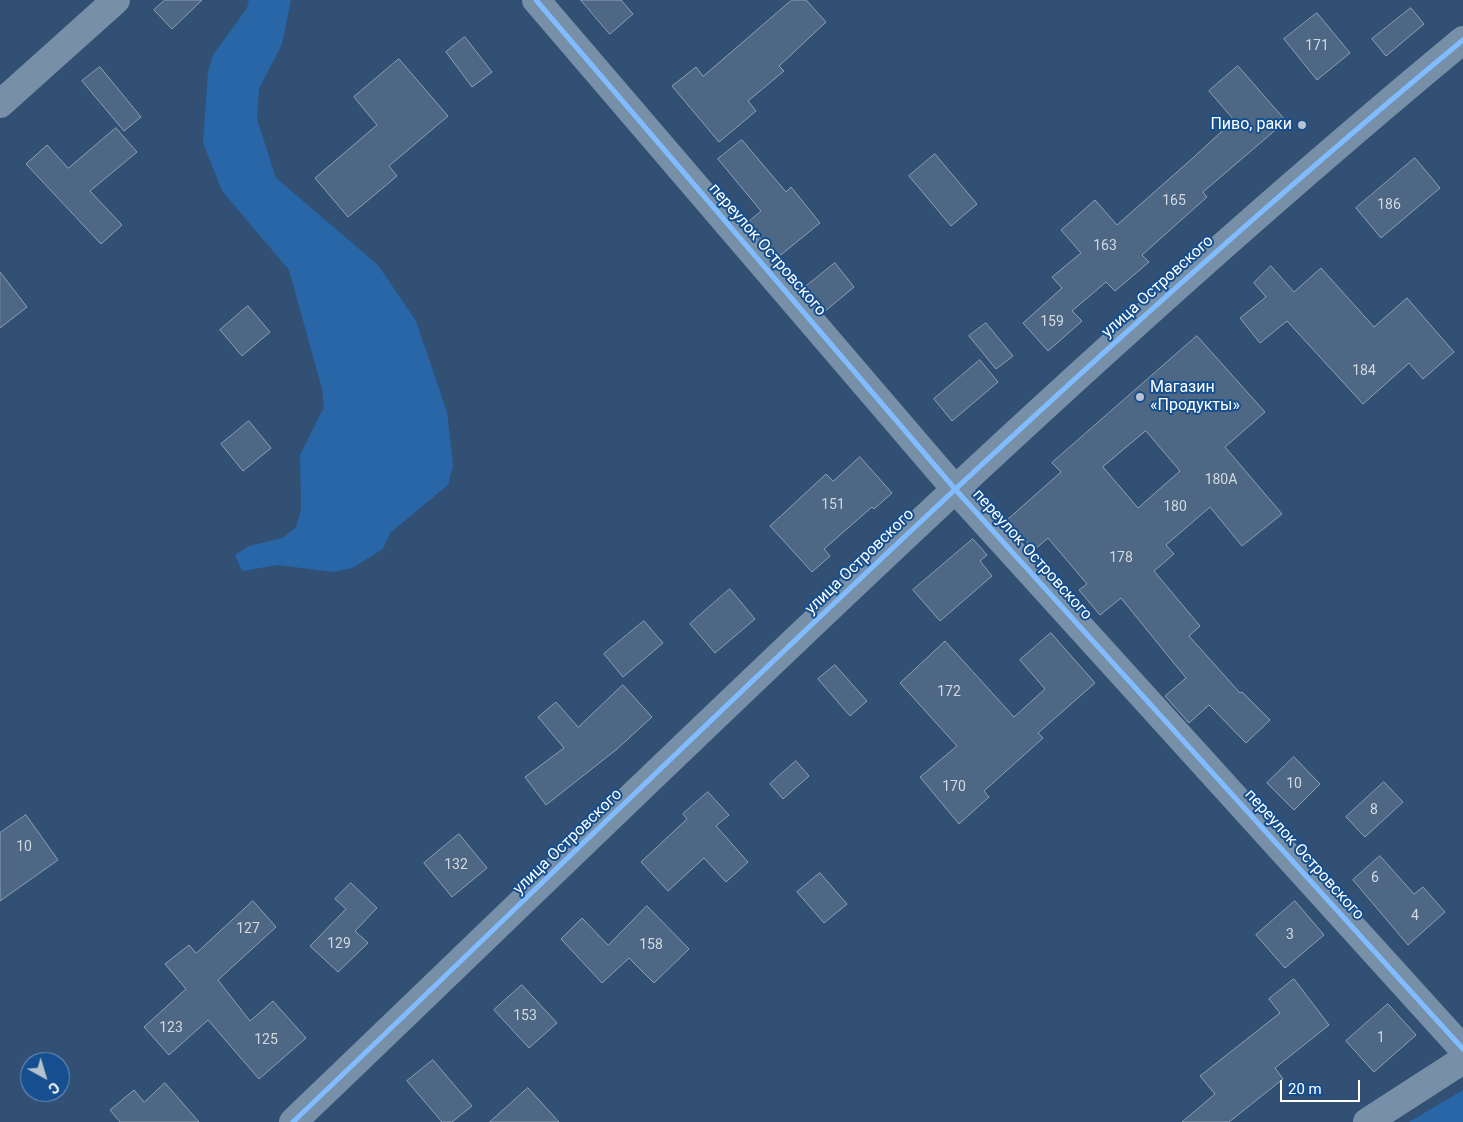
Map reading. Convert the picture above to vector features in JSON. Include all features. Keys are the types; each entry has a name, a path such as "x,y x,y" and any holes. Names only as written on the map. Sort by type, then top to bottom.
{"street":[{"path":"0,104 116,0"},
{"name":"переулок Островского","path":"536,0 955,489 1463,1049"},
{"name":"улица Островского","path":"293,1122 955,489 1169,292 1463,40"},
{"path":"1367,1122 1463,1060"}],"shaded area":[{"path":"249,0 291,0 282,44 259,89 257,119 276,178 378,265 416,321 447,412 453,465 448,485 390,533 383,549 352,568 333,572 278,565 242,571 235,555 249,546 282,538 296,527 301,509 300,455 324,407 322,389 289,270 222,191 203,143 208,72 213,55 247,8"},
{"path":"1463,1090 1463,1122 1409,1122"}],"building":[{"path":"165,0 202,0 172,29 154,10"},
{"path":"581,0 621,0 633,14 610,34"},
{"path":"792,0 806,0 826,22 779,66 784,71 748,101 756,111 719,142 672,86 696,67 703,76"},
{"path":"1411,8 1424,24 1386,56 1372,39"},
{"path":"1317,13 1350,53 1317,80 1284,39"},
{"path":"465,37 492,72 472,87 446,52"},
{"path":"399,59 448,116 389,166 397,176 348,217 315,178 377,125 354,97"},
{"path":"1238,66 1286,121 1203,192 1207,197 1142,255 1149,262 1115,291 1106,282 1072,311 1082,321 1048,351 1023,323 1062,288 1052,277 1081,253 1061,230 1095,200 1117,225 1234,120 1209,91"},
{"path":"100,67 141,117 124,131 82,81"},
{"path":"116,128 137,152 90,191 122,225 101,244 26,164 47,145 68,168"},
{"path":"742,140 786,192 791,187 820,223 777,258 747,223 761,211 718,159"},
{"path":"935,154 977,204 951,226 909,176"},
{"path":"1415,158 1440,188 1381,238 1356,208"},
{"path":"835,263 854,287 824,312 804,288"},
{"path":"1271,266 1294,292 1321,268 1374,327 1407,298 1454,352 1423,379 1409,363 1363,404 1287,321 1260,343 1240,318 1266,297 1254,283"},
{"path":"0,272 27,307 0,328"},
{"path":"248,306 270,332 242,356 220,330"},
{"path":"986,323 1013,356 996,369 969,336"},
{"path":"1197,336 1265,412 1225,447 1282,514 1242,546 1210,507 1166,545 1174,554 1154,571 1200,626 1189,636 1240,693 1242,692 1270,720 1246,743 1209,705 1189,723 1165,696 1186,678 1121,598 1100,615 1079,590 1087,584 1048,538 1034,550 1007,520 1061,472 1052,463","holes":["1146,431 1180,471 1138,508 1103,467"]},
{"path":"980,360 998,382 952,421 934,399"},
{"path":"249,421 271,448 243,471 221,444"},
{"path":"860,457 892,493 874,509 872,507 824,549 830,556 812,572 770,526 826,474 833,481"},
{"path":"973,539 987,555 980,561 992,576 940,621 913,590"},
{"path":"730,589 755,619 715,653 690,624"},
{"path":"644,621 663,643 623,677 604,654"},
{"path":"1051,633 1095,683 1038,733 1043,738 984,791 989,797 959,824 920,777 957,746 900,683 945,641 1014,717 1045,689 1020,660"},
{"path":"835,665 867,701 850,716 818,679"},
{"path":"623,685 652,717 617,749 546,805 525,777 564,748 538,717 556,702 578,727"},
{"path":"1294,757 1320,784 1294,810 1267,783"},
{"path":"796,761 809,776 783,799 770,784"},
{"path":"1384,782 1403,802 1365,837 1346,817"},
{"path":"708,792 729,815 716,826 748,862 726,882 704,858 668,891 641,862 687,819 683,814"},
{"path":"26,815 58,860 0,901 0,833"},
{"path":"459,834 487,868 452,897 424,863"},
{"path":"1380,856 1414,894 1423,887 1445,912 1408,945 1353,880"},
{"path":"820,873 847,904 824,923 797,892"},
{"path":"351,883 377,908 355,931 368,943 338,972 310,946 346,909 335,899"},
{"path":"253,901 276,927 218,980 250,1021 273,1001 306,1038 259,1079 208,1020 169,1055 144,1027 186,989 165,964 189,945 196,953"},
{"path":"1295,901 1324,935 1285,968 1256,935"},
{"path":"647,906 689,949 654,983 629,958 602,983 561,939 582,918 608,945"},
{"path":"1294,979 1329,1025 1275,1068 1283,1079 1229,1122 1182,1122 1215,1094 1200,1076 1280,1013 1269,999"},
{"path":"522,985 557,1023 529,1048 494,1010"},
{"path":"1388,1004 1416,1035 1374,1072 1346,1041"},
{"path":"433,1060 472,1106 452,1122 442,1122 407,1081"},
{"path":"165,1083 199,1122 120,1122 110,1110 134,1090 144,1102"},
{"path":"528,1088 559,1122 490,1122"}],"cycle path":[{"path":"536,0 955,489 1463,1049"},
{"path":"293,1122 724,708 1014,435 1162,300 1311,169 1463,40"}],"place":[{"name":"Пиво, раки","path":"1302,125"},
{"name":"Магазин «Продукты»","path":"1140,397"}]}
